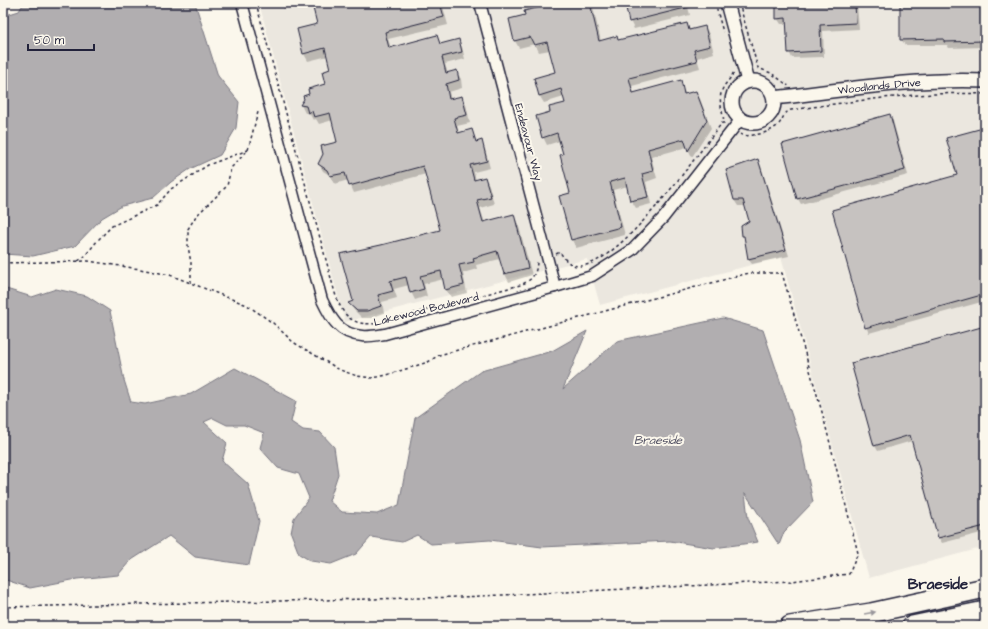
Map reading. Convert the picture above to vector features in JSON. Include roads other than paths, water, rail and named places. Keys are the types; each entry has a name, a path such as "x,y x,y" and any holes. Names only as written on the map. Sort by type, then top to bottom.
{"highway":[{"path":"790,626 871,613 985,588"},
{"path":"912,626 985,611"}],"street":[{"name":"Lakewood Boulevard","path":"242,3 322,300 330,318 344,331 362,336 385,334 592,276 632,250 664,217 737,124"},
{"name":"Endeavour Way","path":"480,3 555,287"},
{"path":"727,3 748,81"},
{"name":"Woodlands Drive","path":"774,98 918,82 964,80 985,82"},
{"path":"748,81 758,81 769,87 774,98 774,108 771,115 766,120 754,124 746,122 737,124 733,110 732,96 739,86 748,81"}],"water":[{"path":"24,3 195,3 218,76 239,102 236,128 220,155 190,169 171,182 153,198 122,206 102,218 75,246 33,256 3,254 3,16 19,11"},
{"name":"Braeside","path":"3,288 32,297 56,289 87,296 110,311 124,380 131,402 145,404 191,394 235,368 296,401 291,422 303,430 320,432 334,447 338,474 329,501 342,512 377,514 399,505 415,418 481,371 552,351 587,331 563,389 617,341 723,318 763,330 800,440 813,502 784,532 779,545 745,493 748,518 758,542 714,548 670,541 542,547 490,540 431,544 417,535 402,542 371,537 356,554 331,564 311,561 299,554 291,533 294,518 309,498 299,474 278,468 260,448 264,433 244,425 227,425 213,418 204,422 227,443 222,461 248,484 259,521 249,565 195,557 169,536 130,561 118,575 77,579 30,588 3,579"}],"district":[{"name":"Braeside","path":"938,584"}]}
